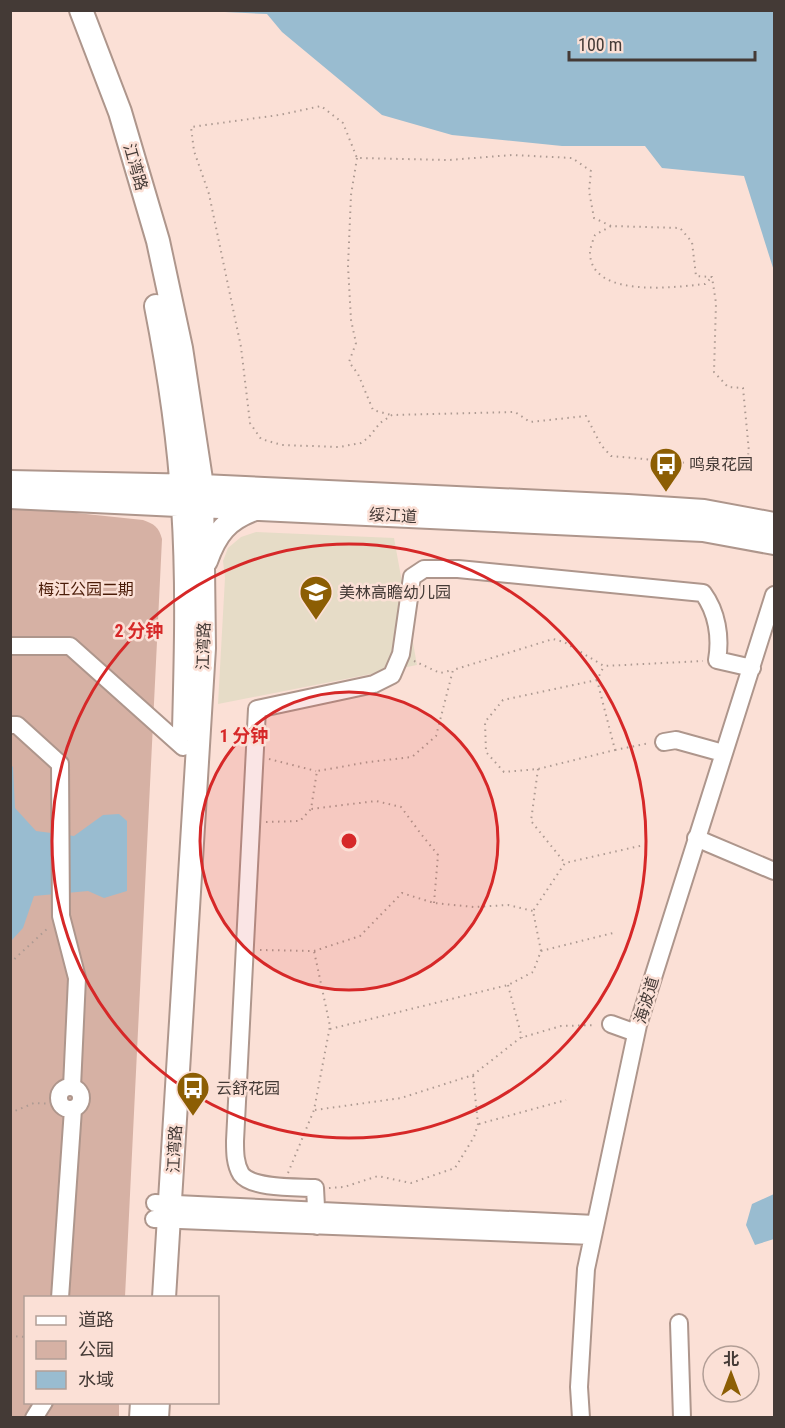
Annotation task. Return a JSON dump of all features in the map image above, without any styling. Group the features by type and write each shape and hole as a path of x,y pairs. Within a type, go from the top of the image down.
{"main road":[{"name":"江湾路","path":"65,10 104,111 146,256 193,506"},
{"name":"江湾路","path":"81,10 120,112 158,241 181,348 193,506 194,565 204,648 162,1212 149,1296"},
{"path":"10,482 131,495 193,506 238,493 256,499 242,514 225,526 213,544 194,565 181,546 171,524 162,515 131,495 10,497"},
{"name":"绥江道","path":"256,499 670,508 704,511 774,524"},
{"name":"绥江道","path":"256,499 703,530 774,543"},
{"name":"江湾路","path":"164,1296 162,1212 186,648 194,565"}],"street":[{"path":"316,1218 315,1188 257,1184 242,1175 236,1160 235,1141 257,709 374,684 392,675 401,654 412,577 424,569 458,569 703,593 712,605 720,644 717,660 752,668"},
{"name":"海波道","path":"581,1418 579,1387 586,1269 636,1032 774,595"},
{"path":"10,646 70,646 183,747"},
{"path":"10,725 17,725 60,764 61,916 77,978 72,1087 78,1091 81,1098 79,1105 66,1107 60,1296"},
{"path":"658,742 676,740 723,753"},
{"path":"696,838 774,871"},
{"path":"611,1024 636,1032"},
{"path":"162,1212 594,1230"},
{"path":"679,1323 682,1418"},
{"path":"34,1418 43,1404"}],"path":[{"path":"392,415 380,423 361,443 339,447 282,445 261,439 250,423 241,347 209,194 194,152 191,127 279,115 321,106 343,123 357,159 351,195 348,266 351,320 356,343 349,362 358,374 373,410 392,415 515,412 530,422 586,416 601,445 611,456 739,466 746,461 749,452 743,388 728,387 714,372 716,303 712,277"},
{"path":"357,159 449,159 512,155 572,158 591,171 589,191 594,218 611,226 680,228 692,242 696,276 712,277"},
{"path":"611,226 595,235 590,253 595,270 601,277 614,284 666,288 705,284 712,277"},
{"path":"401,654 440,673 553,639 564,642 604,666 717,660"},
{"path":"604,666 597,680 615,750"},
{"path":"255,756 316,771 369,762 412,758 436,736 453,670"},
{"path":"597,680 503,700 485,722 486,752 504,772 538,769 658,742"},
{"path":"538,769 531,821 565,863"},
{"path":"251,822 300,821 311,809 316,771"},
{"path":"311,809 376,801 401,807 438,855 434,903"},
{"path":"330,1029 508,986 533,972 541,951 533,911 565,863 644,845"},
{"path":"259,950 314,951 360,936 402,893 434,903 474,907 508,905 533,911"},
{"path":"10,963 61,916"},
{"path":"541,951 613,933"},
{"path":"286,1178 314,1110 330,1029 314,951"},
{"path":"508,986 522,1038"},
{"path":"314,1110 401,1098 473,1075 522,1038 561,1026 611,1024"},
{"path":"315,1188 345,1188 378,1176 411,1183 455,1168 474,1137 478,1124 473,1075"},
{"path":"478,1124 566,1100"},
{"path":"10,1113 34,1103 66,1107"}],"shaded area":[{"name":"美林高瞻幼儿园","path":"256,532 394,538 417,665 218,704 225,578 223,561 228,548 241,537"}],"green space":[{"name":"梅江公园二期","path":"10,506 143,520 156,527 162,539 125,1296 24,1296 24,1404 119,1404 119,1417 11,1417"}],"water":[{"path":"204,11 774,11 774,271 744,176 662,168 645,146 562,146 452,135 382,115 282,32 267,14"},
{"path":"10,764 13,767 15,808 36,831 74,836 103,815 119,814 127,821 127,891 104,898 88,891 34,896 23,928 11,941"},
{"path":"774,1194 774,1239 755,1245 746,1225 752,1204"}],"place":[{"name":"鸣泉花园","path":"666,493"},
{"name":"美林高瞻幼儿园","path":"316,621"},
{"name":"云舒花园","path":"193,1117"}]}
